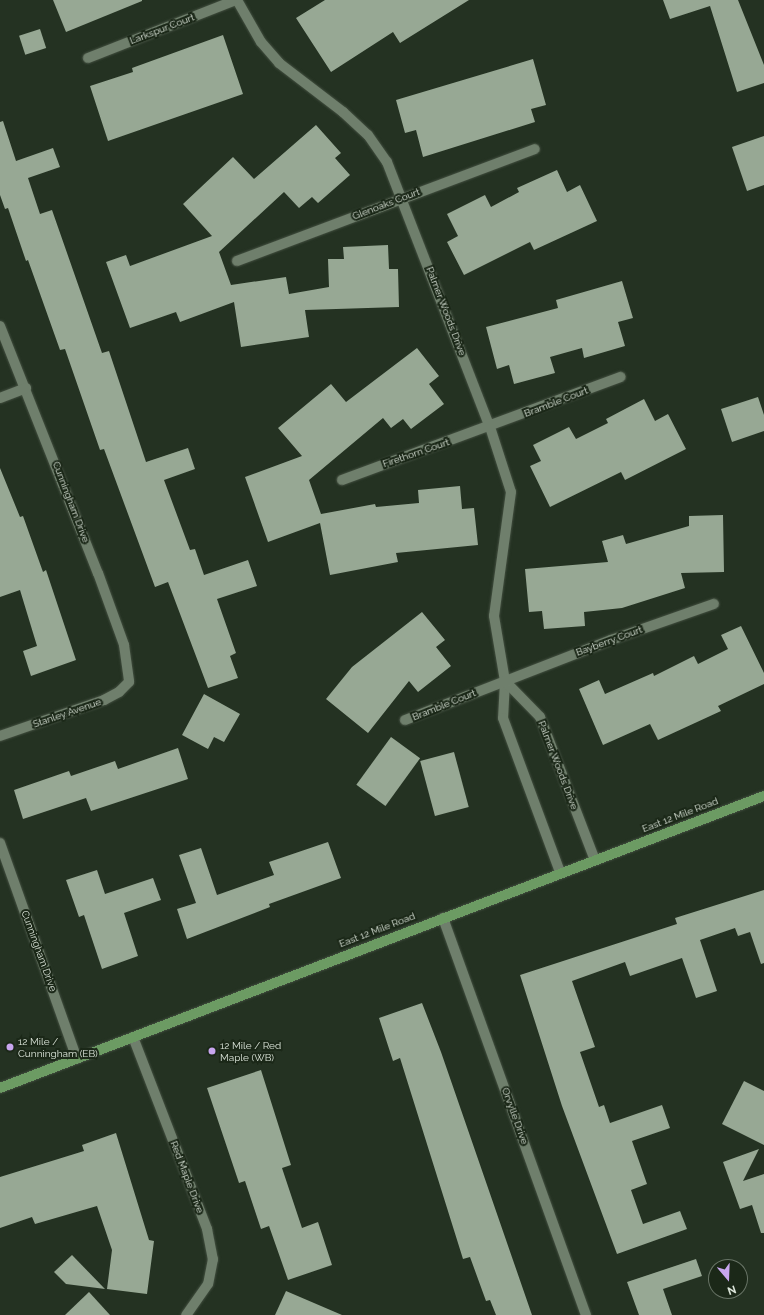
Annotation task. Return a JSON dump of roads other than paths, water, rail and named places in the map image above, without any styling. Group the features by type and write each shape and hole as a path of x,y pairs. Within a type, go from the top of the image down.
{"main road":[{"name":"East 12 Mile Road","path":"0,1088 560,872 764,796"}],"street":[{"name":"Larkspur Court","path":"88,58 237,0"},
{"name":"Palmer Woods Drive","path":"237,0 262,42 279,63 368,135 387,162 403,197 490,427 511,492 494,616 505,681 503,718 507,735 560,872"},
{"name":"Glenoaks Court","path":"237,262 403,197 535,149"},
{"name":"Cunningham Drive","path":"0,326 26,388 121,638 129,664 129,682"},
{"name":"Bramble Court","path":"490,427 621,377"},
{"path":"0,398 26,388"},
{"name":"Firethorn Court","path":"342,480 490,427"},
{"name":"Bayberry Court","path":"505,681 714,604"},
{"name":"Palmer Woods Drive","path":"505,681 540,717 595,860"},
{"name":"Bramble Court","path":"405,720 505,681"},
{"name":"Stanley Avenue","path":"0,736 104,700 120,692 129,682"},
{"name":"Cunningham Drive","path":"0,843 77,1059"},
{"name":"Orvylle Drive","path":"443,918 586,1315"},
{"name":"Red Maple Drive","path":"133,1037 208,1229 212,1259 208,1284 186,1315"}],"place":[{"name":"12 Mile / Cunningham (EB)","path":"10,1047"},
{"name":"12 Mile / Red Maple (WB)","path":"212,1051"}]}
